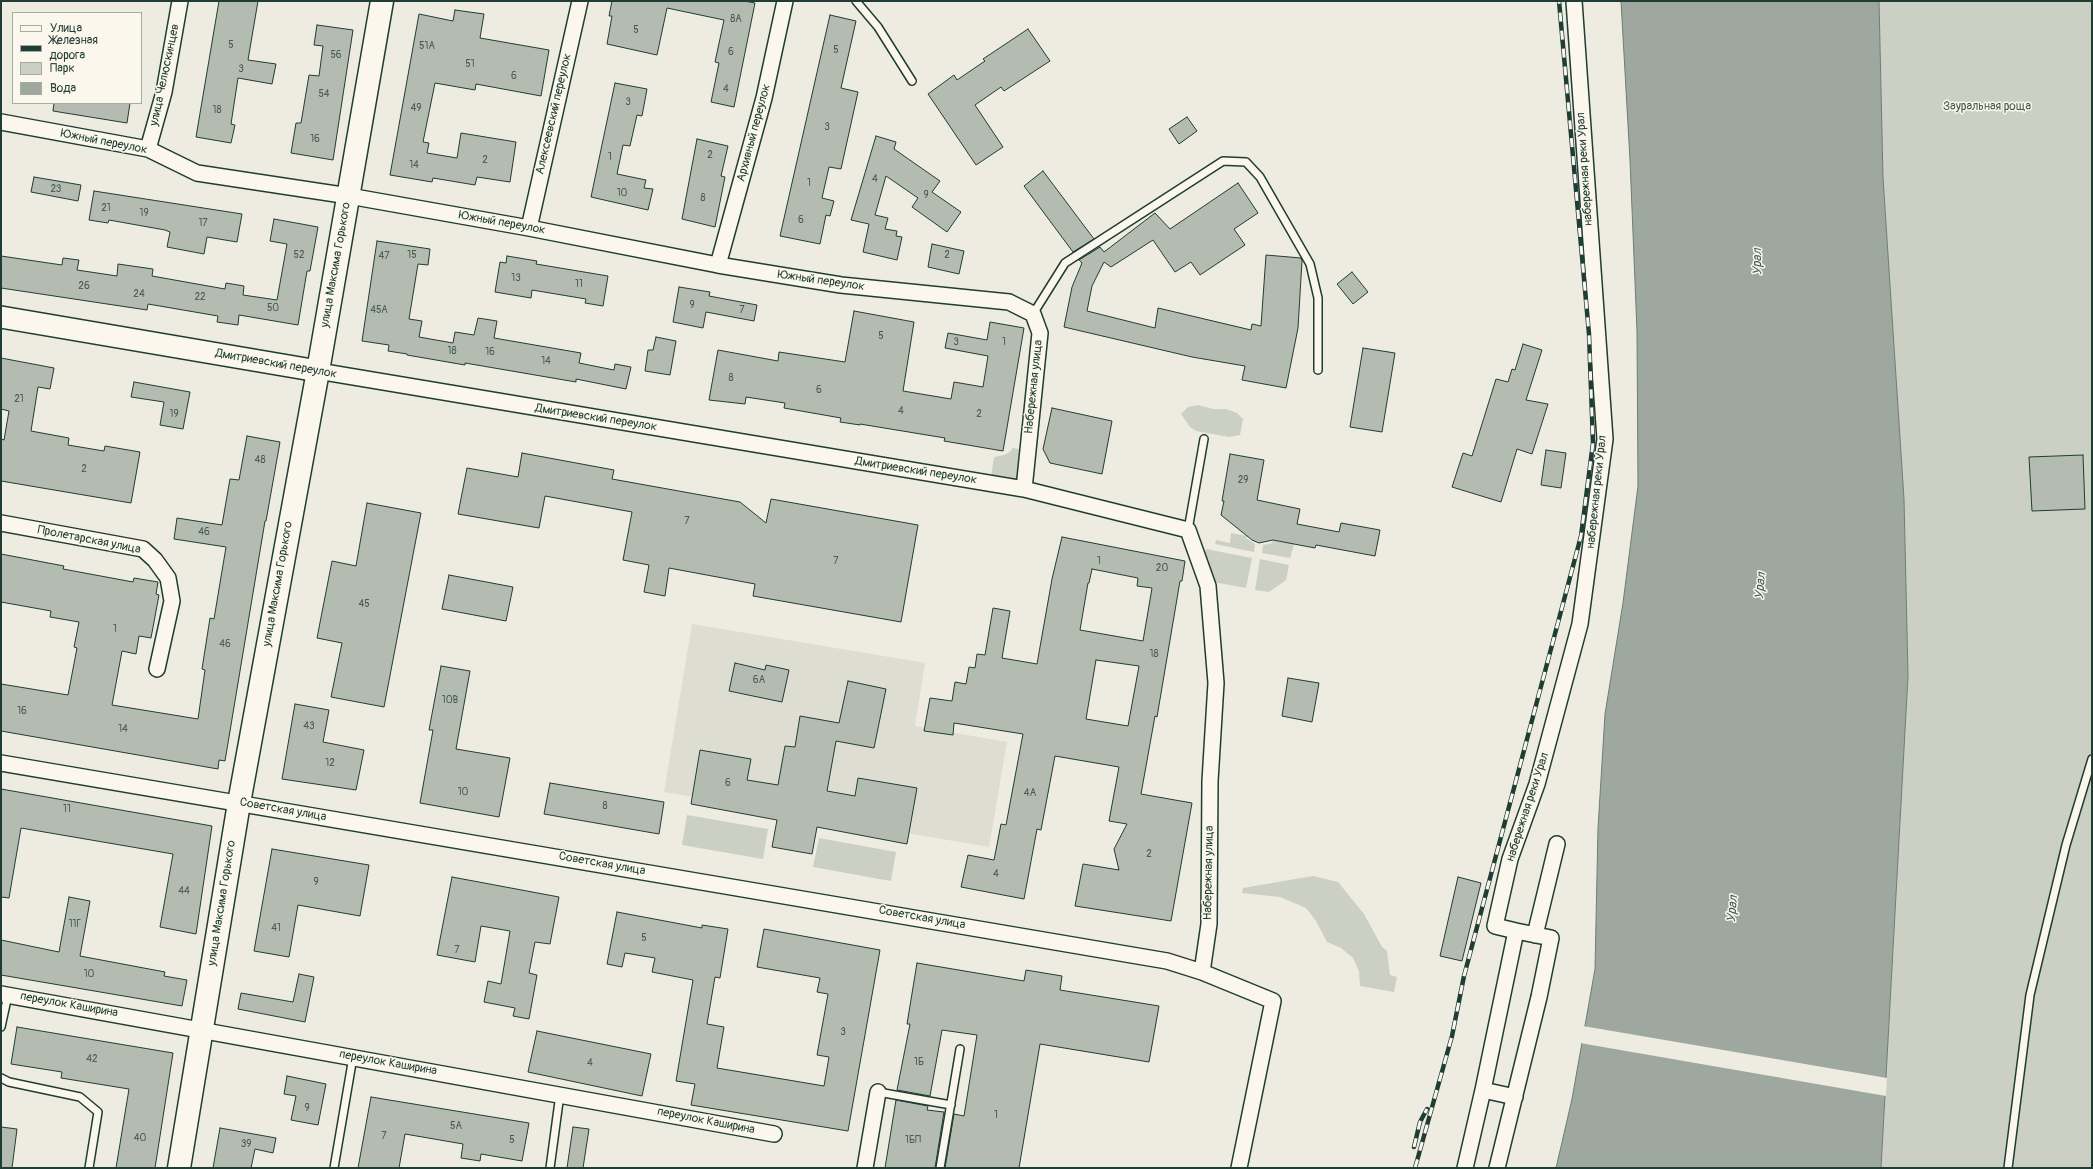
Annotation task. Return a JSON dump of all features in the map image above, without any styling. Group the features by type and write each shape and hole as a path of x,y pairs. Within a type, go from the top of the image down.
{"main road":[{"name":"улица Максима Горького","path":"179,1168 239,803 318,371 382,1"}],"street":[{"name":"улица Челюскинцев","path":"148,149 164,92 180,1"},
{"name":"Алексеевский переулок","path":"529,228 580,1"},
{"name":"Архивный переулок","path":"718,265 764,98 785,1"},
{"name":"набережная реки Урал","path":"1497,1168 1515,1097 1551,938 1496,926 1510,859 1537,784 1580,624 1605,439 1574,1"},
{"name":"Южный переулок","path":"1,122 148,149 197,173 349,196 529,228 718,265 841,285 1010,302 1033,314"},
{"name":"Набережная улица","path":"1024,489 1040,333 1033,314"},
{"name":"Дмитриевский переулок","path":"1,317 1024,489 1188,530"},
{"name":"Пролетарская улица","path":"1,523 144,548 168,578 172,601 157,669"},
{"name":"Набережная улица","path":"1188,530 1208,586 1216,683 1210,781 1209,924 1202,972"},
{"name":"Советская улица","path":"1,762 1159,960 1202,972"},
{"path":"1535,935 1557,844"},
{"path":"1465,1168 1516,931"},
{"path":"1202,972 1273,1001 1239,1168"},
{"name":"переулок Каширина","path":"4,994 353,1056 774,1134"},
{"path":"1483,1090 1515,1097"},
{"path":"865,1168 878,1092"}],"lane":[{"path":"856,1 878,27 912,81"},
{"path":"1033,314 1065,263 1223,161 1246,162 1260,177 1310,264 1318,298 1318,370"},
{"path":"1188,530 1204,439"},
{"path":"2008,1168 2030,995 2066,845 2092,759"},
{"path":"1,1027 4,994"},
{"path":"940,1168 960,1049"},
{"path":"334,1168 353,1056"},
{"path":"1,1078 9,1082 80,1097 98,1112 89,1168"},
{"path":"878,1092 951,1104"},
{"path":"550,1168 560,1094"}],"shaded area":[{"path":"692,624 925,663 915,726 1007,742 989,847 664,792"}],"green space":[{"name":"Зауральная роща","path":"1879,1 2092,1 2092,1168 1881,1168 1908,676 1904,499 1883,178"},
{"path":"1198,405 1213,409 1226,409 1237,413 1243,419 1240,435 1229,437 1196,431 1190,427 1181,414 1188,407"},
{"path":"1012,448 1026,450 1021,481 990,483 994,457 1004,455 1011,451"},
{"path":"1231,533 1247,536 1246,538 1255,544 1254,552 1215,544 1216,540 1230,543"},
{"path":"1273,540 1294,544 1290,558 1262,553 1263,545 1272,543"},
{"path":"1206,549 1252,558 1246,588 1213,582 1203,567"},
{"path":"1260,559 1289,565 1286,580 1269,592 1255,590"},
{"path":"687,815 768,829 763,859 682,845"},
{"path":"819,838 896,852 891,881 813,867"},
{"path":"1313,876 1338,882 1364,914 1382,947 1387,951 1390,975 1397,977 1394,992 1360,986 1359,971 1353,958 1341,948 1327,942 1316,921 1306,908 1280,897 1242,893 1243,888"}],"water":[{"name":"Урал","path":"1621,1 1879,1 1883,178 1904,499 1908,676 1881,1168 1556,1168 1572,1099 1595,969 1598,828 1605,714 1623,603 1638,486 1637,331 1630,160"}],"pier":[{"path":"1583,1026 1887,1078 1886,1096 1580,1043"}],"building":[{"path":"219,1 258,1 248,60 276,64 272,84 238,78 231,124 235,125 231,143 196,137"},
{"path":"612,1 744,1 755,3 734,107 711,102 719,63 715,62 724,20 667,8 657,55 607,44 612,16 609,16"},
{"path":"455,10 484,14 480,38 549,50 541,96 476,84 475,90 435,83 423,142 429,143 427,153 457,158 461,133 516,142 510,182 477,177 475,185 433,178 432,182 390,175 419,14 453,21"},
{"path":"830,15 856,21 841,88 858,92 841,169 829,167 822,198 834,201 830,216 826,215 820,244 780,236"},
{"path":"317,25 353,30 333,160 291,153 296,123 301,123 309,75 319,76 323,46 314,45"},
{"path":"1028,29 1050,61 1004,91 1001,87 975,105 1003,147 976,165 928,94 954,75 957,80 985,61 983,59"},
{"path":"615,83 647,89 642,116 637,115 630,146 623,145 617,174 646,180 644,188 653,189 648,210 591,197"},
{"path":"54,104 130,104 127,123 53,111"},
{"path":"1187,117 1197,131 1179,144 1169,129"},
{"path":"876,136 896,142 894,149 940,181 932,192 961,212 947,232 912,207 918,198 886,176 875,215 888,218 885,229 897,231 896,236 902,237 897,260 863,252 869,224 851,220"},
{"path":"697,139 728,146 721,176 725,177 715,227 682,219"},
{"path":"1043,171 1094,239 1073,252 1024,186"},
{"path":"34,177 81,185 78,201 31,192"},
{"path":"1238,183 1258,213 1234,229 1245,245 1200,275 1191,262 1175,272 1153,240 1111,267 1104,262 1092,286 1087,311 1155,328 1158,308 1251,330 1252,324 1261,326 1266,255 1301,258 1298,328 1286,388 1242,380 1245,366 1192,357 1064,327 1072,287 1082,263 1079,260 1100,247 1104,252 1155,213 1170,229"},
{"path":"94,191 242,214 237,242 207,237 204,254 167,247 170,232 165,230 109,220 108,223 89,220"},
{"path":"274,219 318,227 310,271 307,271 298,325 239,315 238,325 217,322 218,316 148,304 147,310 1,288 1,256 62,265 63,258 79,260 77,270 117,276 118,264 153,269 152,276 225,289 226,283 244,286 243,295 277,300 287,244 270,241"},
{"path":"377,241 430,249 428,265 418,264 409,319 422,321 419,337 453,343 455,332 474,335 478,318 497,321 494,338 581,353 579,363 614,370 615,364 631,367 626,389 576,379 576,382 465,363 465,365 407,355 388,351 389,345 362,341"},
{"path":"932,244 964,251 959,274 928,267"},
{"path":"507,256 537,261 536,264 608,276 603,306 585,303 586,299 532,290 531,298 495,292 500,262 506,263"},
{"path":"1352,272 1368,292 1353,304 1337,284"},
{"path":"679,287 710,292 709,296 757,305 754,321 706,312 703,328 673,322"},
{"path":"854,311 914,322 903,391 951,399 954,382 983,387 988,356 945,348 948,333 987,340 990,322 1024,328 1003,451 944,441 945,438 840,422 841,418 784,408 785,403 746,397 745,404 709,400 718,350 778,361 779,352 845,362"},
{"path":"656,337 676,341 670,375 645,371 648,350 653,350"},
{"path":"1523,344 1542,350 1526,400 1548,404 1532,454 1517,449 1501,502 1452,487 1463,453 1472,456 1496,379 1508,382 1512,369 1515,370"},
{"path":"1363,348 1395,353 1382,432 1350,427"},
{"path":"1,358 54,368 50,389 38,387 31,431 69,438 68,445 104,451 105,446 140,452 131,503 1,481 1,439 4,440 9,411 1,409"},
{"path":"134,382 190,392 183,429 160,425 164,402 131,397"},
{"path":"1052,408 1112,421 1102,474 1050,463 1043,449"},
{"path":"247,436 280,442 265,521 225,761 219,760 218,769 1,731 1,684 68,695 77,648 74,647 79,622 50,617 51,611 1,602 1,554 64,566 63,569 133,582 134,578 158,582 156,594 159,595 151,638 139,636 136,654 122,651 112,705 198,719 205,670 202,669 210,618 214,619 226,547 174,539 177,518 222,525 230,479 239,480"},
{"path":"1546,450 1566,453 1561,488 1541,485"},
{"path":"522,453 614,470 612,479 740,502 766,523 771,499 918,525 901,622 753,596 755,584 669,568 665,596 644,592 649,565 623,560 632,512 545,496 539,528 458,514 467,468 518,477"},
{"path":"1230,454 1264,460 1257,500 1300,509 1297,524 1339,532 1341,523 1380,530 1375,556 1316,545 1315,548 1273,540 1259,543 1252,540 1221,515"},
{"path":"2083,455 2085,509 2032,511 2029,457"},
{"path":"367,503 421,513 384,707 331,697 342,643 317,638 332,561 356,566"},
{"path":"1062,537 1185,561 1182,581 1180,581 1157,717 1155,716 1141,794 1192,803 1171,921 1075,906 1083,864 1119,870 1114,849 1127,824 1109,821 1119,767 1055,756 1041,830 1037,829 1024,899 961,887 968,855 994,860 1001,824 1006,825 1023,734 954,723 953,735 924,731 930,698 952,701 955,682 966,684 969,667 975,668 977,654 985,655 993,608 1010,611 1002,658 1037,664 1052,579","holes":["1092,569 1138,578 1137,586 1152,588 1143,641 1080,630 1088,583","1096,660 1139,666 1128,726 1086,719"]},
{"path":"449,575 513,587 506,621 442,609"},
{"path":"735,663 765,670 766,665 789,670 782,702 729,691"},
{"path":"441,666 470,671 456,749 510,758 499,817 420,803 433,730 429,730"},
{"path":"1288,678 1319,683 1312,722 1282,716"},
{"path":"848,681 886,689 874,748 836,741 827,791 855,796 858,778 917,788 907,844 817,827 812,854 772,847 777,820 691,804 700,750 751,759 747,780 778,785 785,746 795,747 800,716 839,723"},
{"path":"295,704 329,710 323,742 364,750 356,790 282,779"},
{"path":"550,783 664,802 659,834 544,814"},
{"path":"1,789 212,826 196,934 160,927 173,854 21,828 9,898 1,897"},
{"path":"272,849 369,865 360,916 298,905 289,957 254,951"},
{"path":"452,877 559,897 550,944 535,942 529,973 537,975 529,1019 513,1016 515,1008 484,1002 488,981 501,984 510,931 481,926 475,962 437,955"},
{"path":"1458,877 1481,883 1462,961 1440,956"},
{"path":"69,897 90,901 80,956 165,972 164,976 187,980 182,1006 1,975 1,940 59,952"},
{"path":"617,912 702,928 702,925 728,929 720,978 715,977 707,1024 724,1027 717,1068 824,1086 829,1057 817,1055 828,994 817,992 820,978 757,967 764,929 880,950 848,1131 691,1105 695,1084 676,1081 693,980 652,972 655,958 625,953 622,967 607,964"},
{"path":"917,963 1024,981 1026,970 1062,976 1060,990 1159,1006 1149,1062 1040,1044 1019,1168 945,1168 954,1114 964,1116 977,1035 942,1030 930,1096 897,1090 910,1024 907,1024"},
{"path":"299,974 314,977 305,1022 238,1009 241,993 293,1002"},
{"path":"17,1027 173,1053 155,1168 116,1168 129,1089 61,1078 62,1072 11,1064"},
{"path":"537,1031 651,1054 642,1096 528,1072"},
{"path":"287,1076 326,1084 318,1125 291,1120 296,1096 284,1094"},
{"path":"371,1097 529,1123 522,1161 481,1154 480,1161 461,1158 463,1144 405,1134 399,1168 358,1168"},
{"path":"896,1100 928,1106 927,1110 944,1112 935,1168 885,1168"},
{"path":"1,1127 17,1129 12,1168 1,1168"},
{"path":"573,1127 589,1129 583,1168 567,1168"},
{"path":"220,1128 276,1138 273,1153 255,1149 251,1168 213,1168"}],"railway":[{"path":"1415,1168 1452,1036 1464,976 1581,536 1593,443 1589,334 1559,1"},
{"path":"1414,1147 1420,1122 1427,1109"}]}
